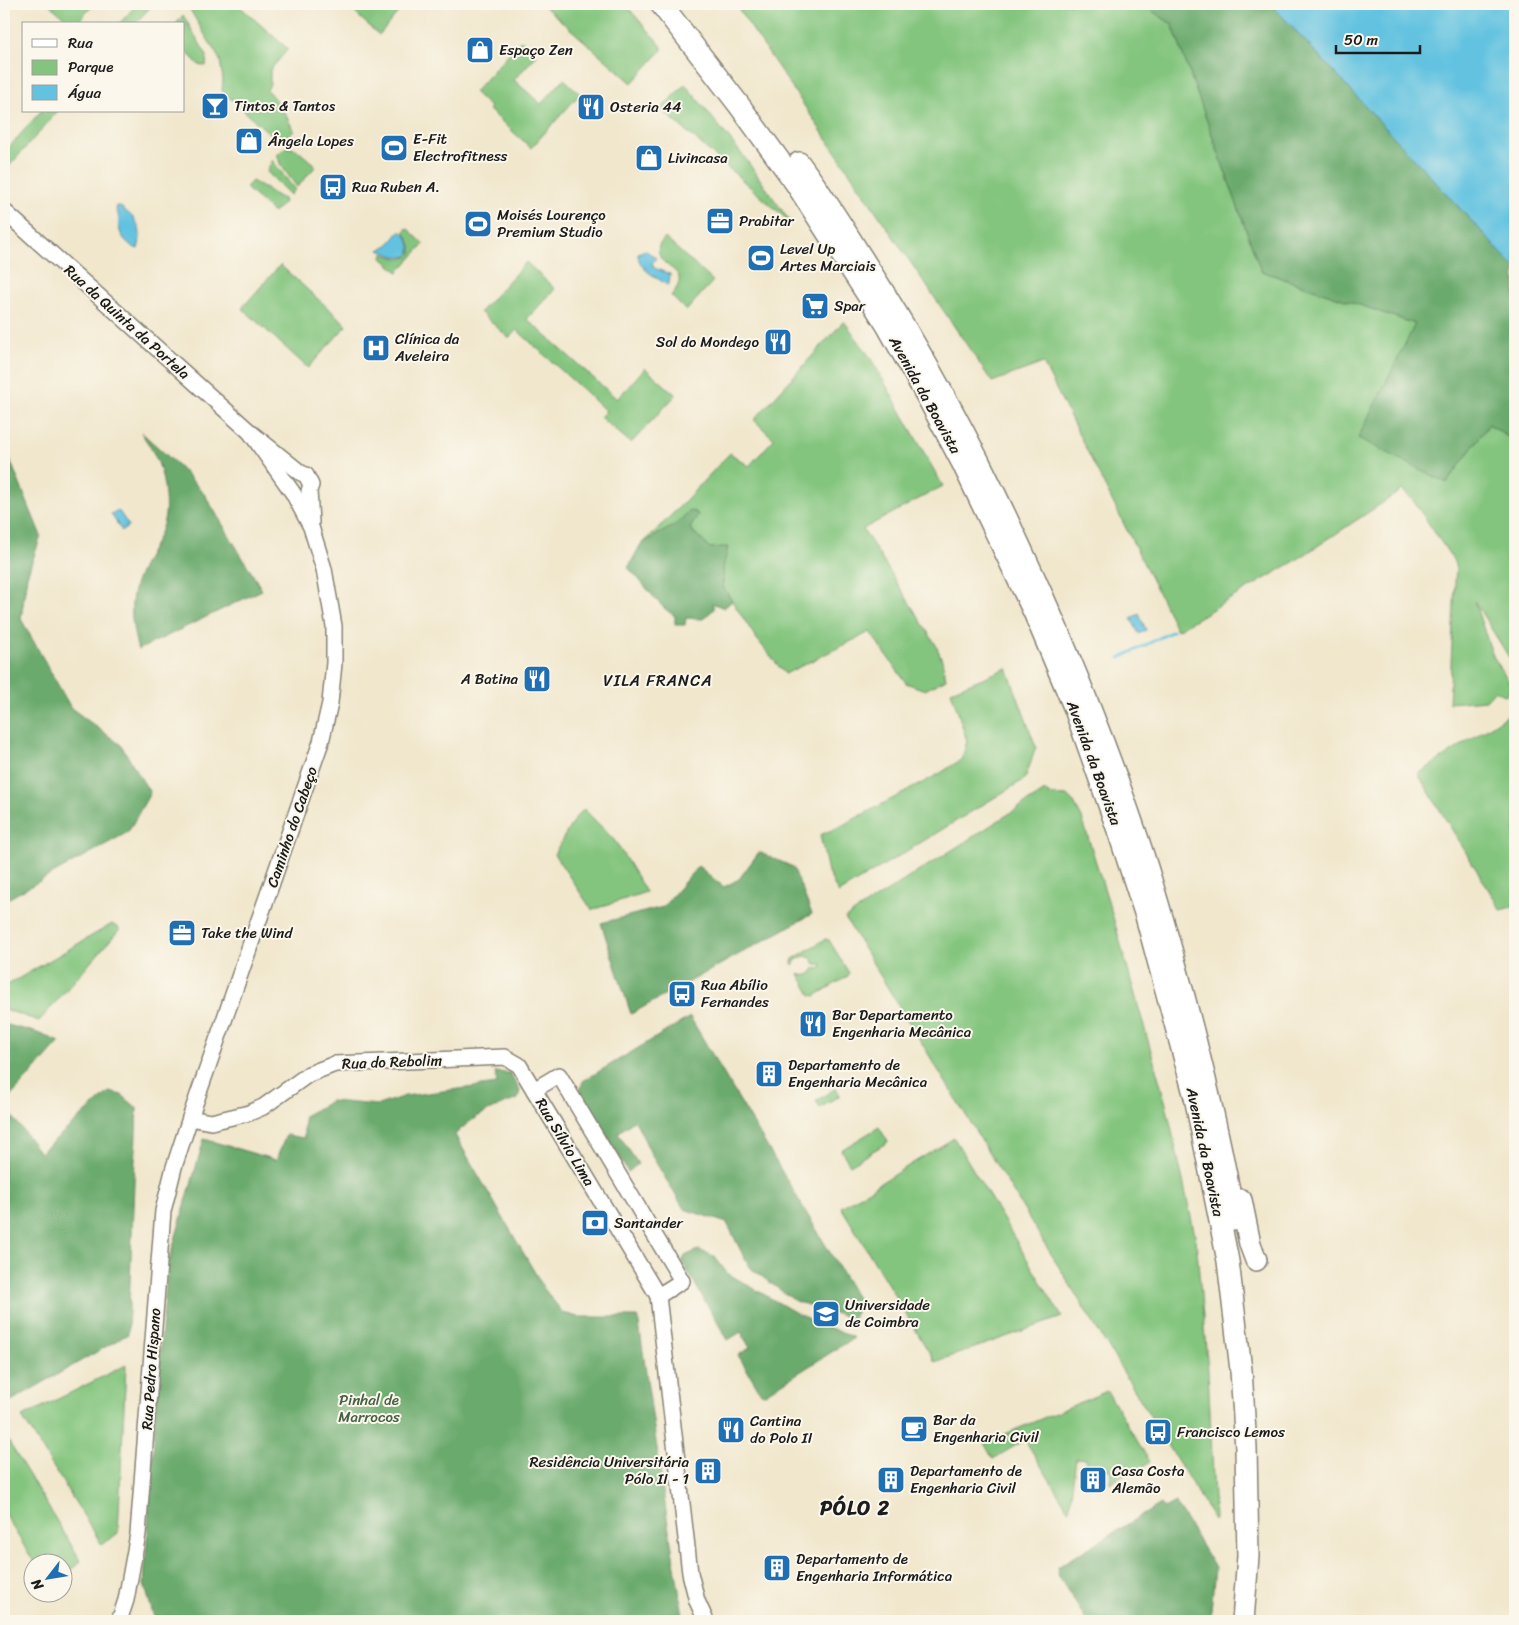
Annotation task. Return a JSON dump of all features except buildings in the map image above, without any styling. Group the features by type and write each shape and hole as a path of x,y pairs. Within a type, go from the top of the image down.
{"highway":[{"name":"Avenida da Boavista","path":"653,4 671,9 795,182 887,325 962,462 1030,604 1075,709 1146,916 1195,1097 1215,1157 1241,1269 1252,1353 1259,1460 1258,1560 1253,1621"},
{"name":"Avenida da Boavista","path":"1215,1157 1241,1370 1246,1448 1248,1556 1243,1621"},
{"path":"1215,1157 1240,1192 1250,1244 1256,1260"},
{"path":"1214,1266 1206,1183 1215,1157"}],"street":[{"name":"Rua da Quinta da Portela","path":"4,211 250,432 301,473"},
{"name":"Rua da Quinta da Portela","path":"250,432 291,490"},
{"path":"301,473 310,481 309,491 300,496 291,490 292,476 301,473"},
{"name":"Caminho do Cabeço","path":"190,1118 321,742 330,703 334,664 334,626 324,569 311,527 291,490"},
{"name":"Caminho do Cabeço","path":"309,491 311,527"},
{"name":"Rua do Rebolim","path":"190,1118 211,1122 222,1121 249,1113 263,1107 309,1074 335,1064 505,1057 519,1066 534,1090"},
{"name":"Rua Sílvio Lima","path":"558,1075 682,1281 658,1296 534,1090 558,1075"},
{"name":"Rua Pedro Hispano","path":"119,1621 126,1600 138,1534 163,1211 174,1166 190,1118"},
{"path":"658,1296 690,1573 697,1601 706,1621"}],"green space":[{"path":"49,4 94,4 78,22 69,22"},
{"path":"137,4 153,4 137,22 121,22"},
{"path":"193,4 237,4 288,49 270,70 270,84 267,90 282,108 294,131 279,142 222,91 223,80 220,60 189,8"},
{"path":"358,4 405,4 379,35 353,11"},
{"path":"542,4 625,4 659,43 662,50 632,83"},
{"path":"735,4 1141,4 1172,24 1261,271 1415,324 1489,424 1515,442 1515,667 1474,601 1493,656 1512,686 1506,696 1495,690 1486,700 1449,703 1456,564 1412,499 1402,490 1295,561 1177,630 1043,363 992,382"},
{"path":"1141,4 1271,4 1515,268 1515,442 1489,424 1447,483 1358,438 1415,324 1261,271 1172,24"},
{"path":"183,15 207,56 206,66 199,65 185,50 185,22 178,22"},
{"path":"521,40 537,55 514,80 541,104 564,79 580,94 531,148 488,109 490,107 474,92"},
{"path":"685,84 745,158 791,223 661,109"},
{"path":"40,112 57,112 4,172 4,153"},
{"path":"286,147 296,149 316,166 297,187 280,164 278,156 276,156"},
{"path":"272,160 295,190 290,195 267,172"},
{"path":"252,181 283,199 284,202 274,213 247,189 247,186"},
{"path":"407,228 424,244 398,272 381,257 384,254 405,258 411,254 411,245 404,231"},
{"path":"665,238 713,281 686,311 671,296 678,286 679,279 677,273 662,260 659,254 659,245"},
{"name":"Level Up Artes Marciais","path":"761,254 770,262 763,271 753,262"},
{"path":"526,262 555,289 527,319 617,399 645,368 676,395 631,443 600,417 606,411 517,330 509,338 480,312"},
{"path":"280,265 347,325 308,368 242,308"},
{"path":"844,321 870,357 943,486 863,529 936,645 942,660 946,679 925,690 906,683 870,632 785,674 756,638 723,587 723,568 727,547 710,548 690,528 698,514 690,510 677,524 641,544 730,453 749,466 774,439 754,420"},
{"path":"141,432 182,469 205,495 262,590 138,650 132,621 133,594 142,568 161,531 165,515 164,486 161,471 153,451"},
{"path":"4,445 41,536 27,576 21,619 71,708 121,745 150,793 128,832 4,901"},
{"path":"690,510 698,514 690,529 710,548 728,547 723,568 723,587 732,601 724,608 712,603 714,609 703,619 686,618 685,625 675,625 675,616 656,600 628,568 641,544 677,524"},
{"path":"1007,668 1036,747 1025,779 838,893 828,872 820,835 841,826 939,774 962,759 967,741 951,691"},
{"path":"1515,710 1515,906 1501,910 1418,774"},
{"path":"1045,791 1050,795 1067,796 1074,803 1082,818 1111,910 1166,1104 1196,1240 1208,1370 1214,1520 845,918"},
{"path":"584,809 615,841 646,892 592,910 554,854 575,818"},
{"path":"759,852 793,867 812,914 631,1014 601,923 663,907 698,866 724,887 739,879"},
{"path":"112,924 120,929 39,1021 4,1009 4,987"},
{"path":"825,939 829,940 849,973 848,976 815,996 811,995 799,974 808,975 814,969 821,968 822,964 815,964 811,958 805,956 796,960 793,965 792,962 793,959"},
{"path":"690,1017 860,1303 853,1319 795,1301 749,1267 727,1223 684,1209 652,1156 635,1120 618,1133 638,1164 628,1172 580,1090 583,1081"},
{"path":"4,1024 35,1032 60,1042 4,1104"},
{"name":"Pinhal de Marrocos","path":"495,1072 510,1073 520,1090 518,1099 476,1117 455,1135 545,1290 563,1313 578,1317 638,1317 684,1621 155,1621 144,1583 168,1264 204,1139 276,1160 286,1135 304,1138 304,1116 331,1101 378,1105 405,1096 497,1084"},
{"path":"836,1088 840,1095 820,1108 816,1101"},
{"path":"109,1092 122,1095 137,1108 128,1334 4,1405 4,1105 40,1153"},
{"path":"879,1127 888,1142 850,1165 841,1150"},
{"path":"954,1138 1062,1317 935,1362 841,1207"},
{"path":"698,1250 714,1256 727,1273 798,1314 854,1338 765,1394 761,1393 738,1355 750,1348 741,1332 728,1340 682,1262 685,1256"},
{"path":"126,1365 118,1533 102,1545 22,1417"},
{"path":"1107,1391 1150,1462 1110,1483 1111,1470 1085,1468 1086,1459 1076,1458 1069,1511 1025,1440 993,1459 984,1443"},
{"path":"4,1434 81,1561 72,1569 72,1552 28,1552 4,1513"},
{"path":"1175,1502 1215,1568 1210,1621 1087,1621 1059,1577 1057,1567 1161,1504 1164,1508"}],"water":[{"path":"1271,4 1515,4 1515,268"},
{"path":"117,206 130,215 137,224 140,235 138,249 128,243 121,234 116,210"},
{"path":"400,231 407,238 410,247 410,253 406,257 394,256 379,250 389,244"},
{"path":"645,250 656,258 652,263 654,268 670,274 669,284 667,285 653,276 641,264 638,253"},
{"path":"118,510 129,526 122,531 111,514"},
{"path":"1139,614 1146,630 1139,634 1131,618"}],"waterway":[{"path":"1120,658 1173,631"}],"place":[{"name":"Espaço Zen","path":"480,50"},
{"name":"Tintos & Tantos","path":"215,106"},
{"name":"Osteria 44","path":"591,107"},
{"name":"Ângela Lopes","path":"249,141"},
{"name":"E-Fit Electrofitness","path":"394,148"},
{"name":"Livincasa","path":"649,158"},
{"name":"Rua Ruben A.","path":"333,187"},
{"name":"Prabitar","path":"720,221"},
{"name":"Moisés Lourenço Premium Studio","path":"478,224"},
{"name":"Level Up Artes Marciais","path":"761,258"},
{"name":"Spar","path":"815,306"},
{"name":"Sol do Mondego","path":"778,342"},
{"name":"Clínica da Aveleira","path":"376,348"},
{"name":"A Batina","path":"537,679"},
{"name":"Take the Wind","path":"182,933"},
{"name":"Rua Abílio Fernandes","path":"682,994"},
{"name":"Bar Departamento Engenharia Mecânica","path":"813,1024"},
{"name":"Departamento de Engenharia Mecânica","path":"769,1074"},
{"name":"Santander","path":"595,1223"},
{"name":"Universidade de Coimbra","path":"826,1314"},
{"name":"Bar da Engenharia Civil","path":"914,1429"},
{"name":"Cantina do Polo II","path":"731,1430"},
{"name":"Francisco Lemos","path":"1158,1432"},
{"name":"Residência Universitária Pólo II - 1","path":"708,1471"},
{"name":"Departamento de Engenharia Civil","path":"891,1480"},
{"name":"Casa Costa Alemão","path":"1093,1480"},
{"name":"Departamento de Engenharia Informática","path":"777,1568"}],"district":[{"name":"VILA FRANCA","path":"658,680"},
{"name":"PÓLO 2","path":"855,1508"}]}
